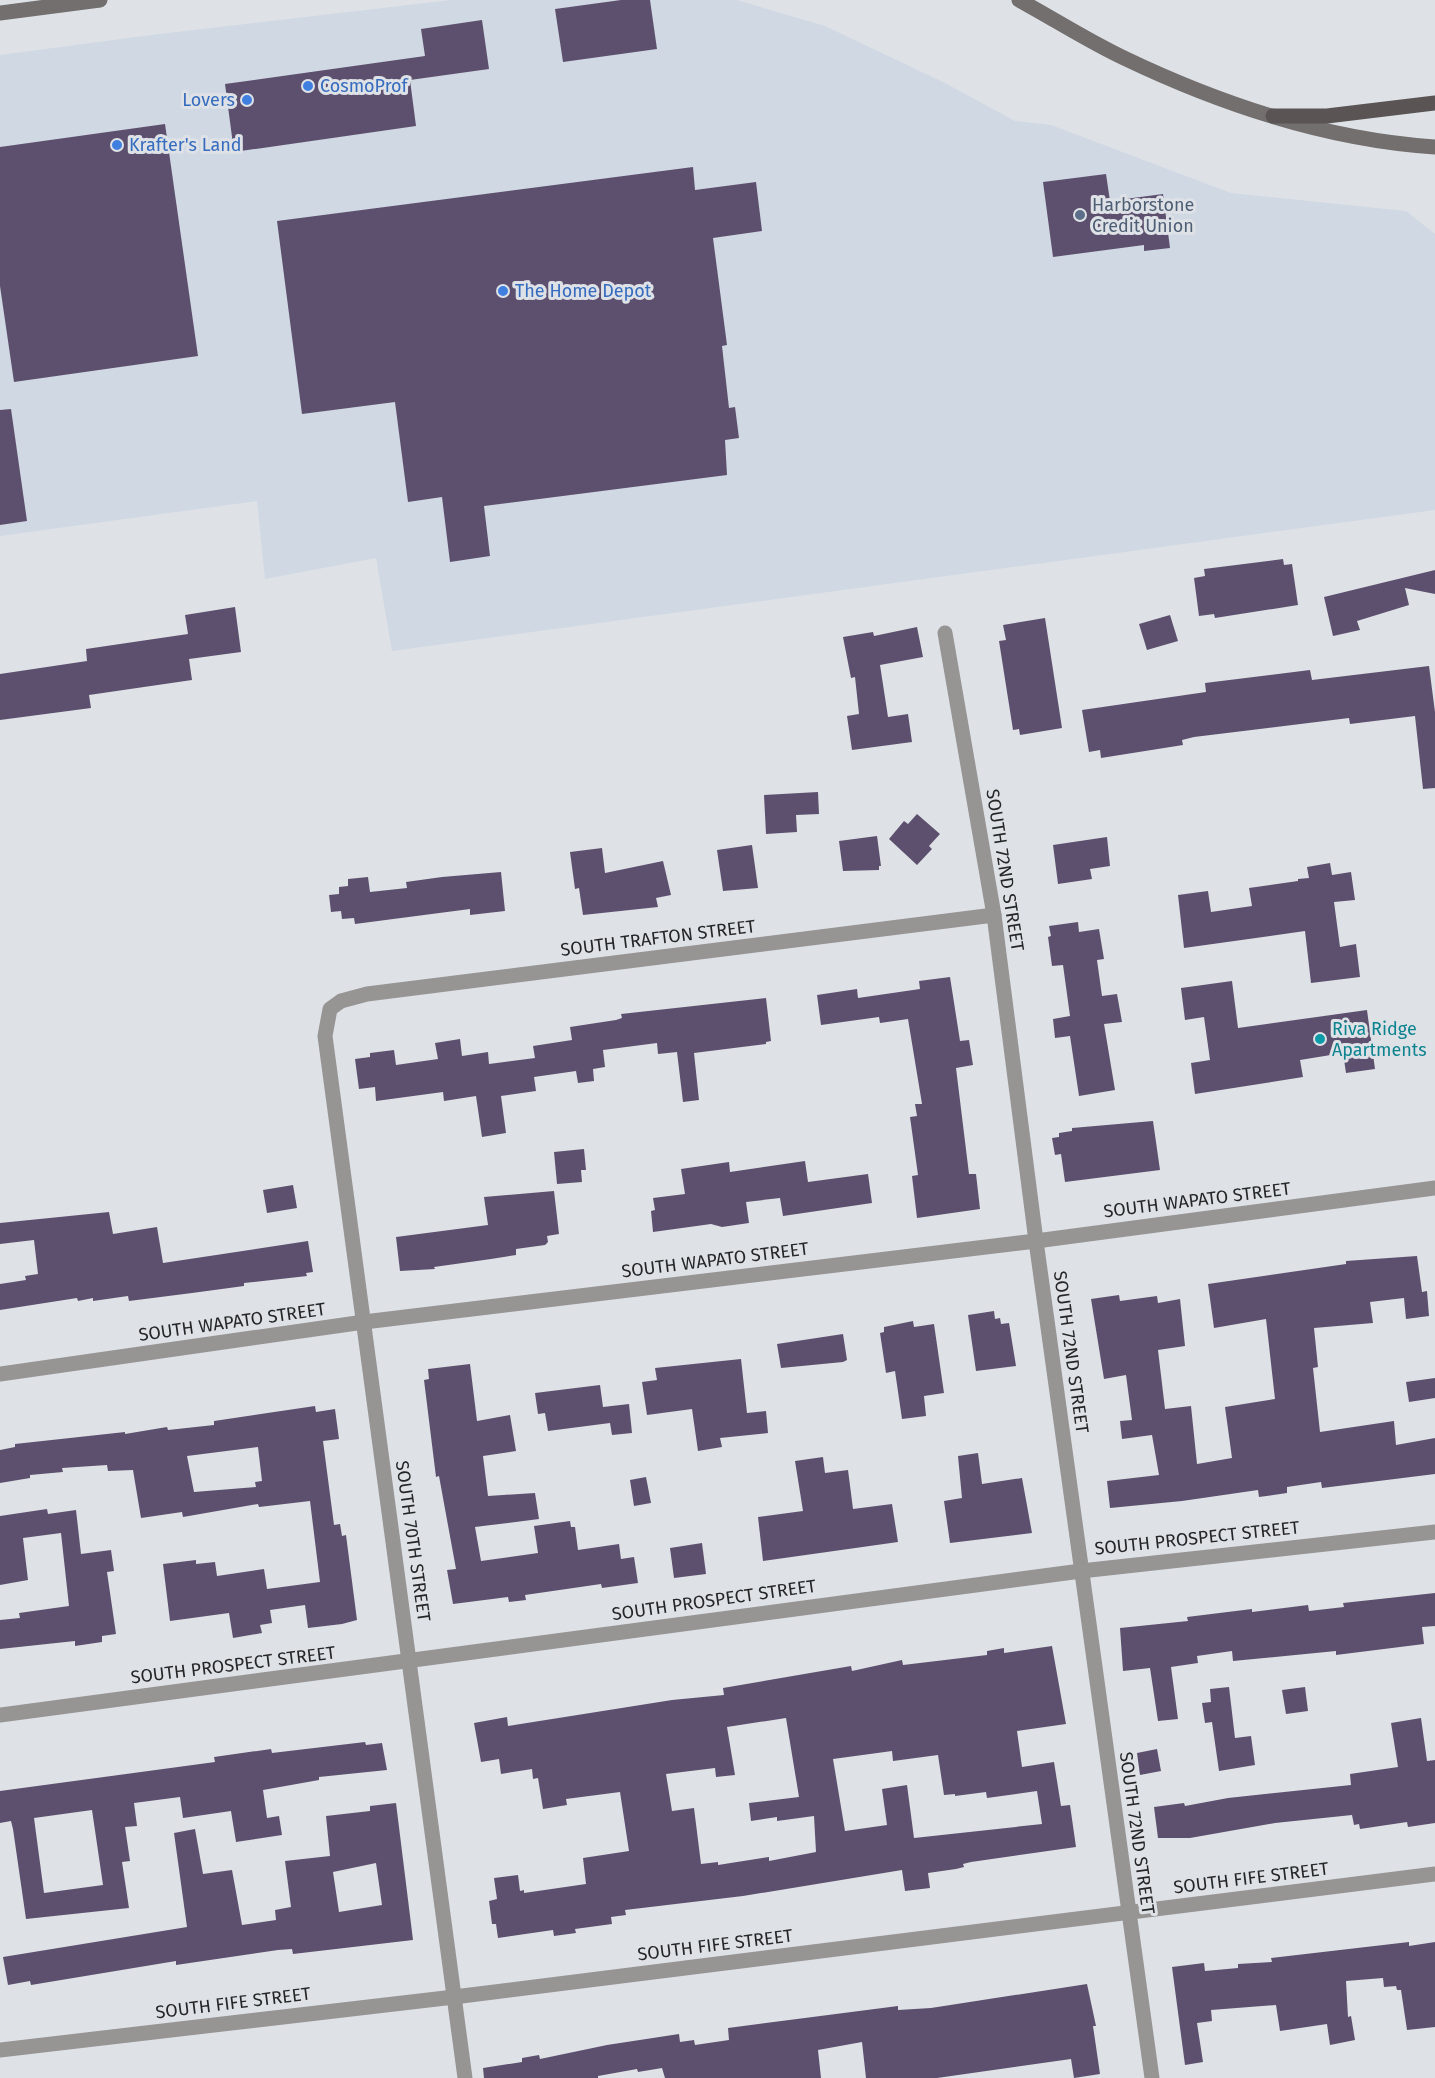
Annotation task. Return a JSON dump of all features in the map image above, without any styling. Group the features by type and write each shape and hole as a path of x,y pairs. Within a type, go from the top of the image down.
{"main road":[{"path":"0,13 100,0"},
{"path":"1019,0 1123,57 1273,116 1365,138 1435,147"},
{"path":"1273,116 1327,116 1435,103"}],"street":[{"name":"SOUTH 72ND STREET","path":"945,633 994,915 1036,1240 1152,2078"},
{"name":"SOUTH TRAFTON STREET","path":"330,1009 341,1001 367,994 994,915"},
{"name":"SOUTH 70TH STREET","path":"330,1009 325,1036 465,2078"},
{"name":"SOUTH WAPATO STREET","path":"0,1374 364,1322 1036,1240 1435,1188"},
{"name":"SOUTH PROSPECT STREET","path":"0,1715 1081,1570 1435,1532"},
{"name":"SOUTH FIFE STREET","path":"0,2050 454,1997 1435,1874"}],"shaded area":[{"path":"451,0 737,0 825,26 945,83 1015,121 1051,125 1231,193 1406,211 1435,234 1435,510 392,651 376,558 265,579 257,501 0,536 0,55"}],"building":[{"path":"621,0 650,0 657,49 563,62 555,9"},
{"path":"482,20 489,69 410,80 416,126 234,152 225,84 425,56 421,29"},
{"path":"165,124 198,356 14,382 0,286 0,147"},
{"name":"The Home Depot","path":"693,167 695,190 756,182 762,231 713,238 727,345 722,346 729,408 735,407 739,438 725,440 727,475 484,506 490,556 450,562 442,497 408,502 395,402 302,414 277,221"},
{"name":"Harborstone Credit Union","path":"1106,174 1110,201 1163,194 1170,248 1144,251 1144,245 1053,257 1043,182"},
{"path":"11,409 27,521 0,525 0,410"},
{"path":"1283,559 1284,565 1292,564 1298,605 1215,618 1214,614 1199,616 1194,578 1205,576 1204,569"},
{"path":"1435,570 1435,594 1405,588 1409,605 1357,621 1360,630 1333,636 1324,597"},
{"path":"235,607 241,652 189,659 192,680 89,695 91,708 0,720 0,674 87,661 86,649 188,634 185,615"},
{"path":"1170,615 1178,641 1147,650 1139,624"},
{"path":"1045,618 1062,728 1020,735 1019,729 1013,730 999,641 1006,640 1003,625"},
{"path":"917,627 923,657 880,665 888,717 908,714 912,742 852,750 847,716 859,714 855,677 851,678 843,637 873,632 874,636"},
{"path":"1429,666 1435,712 1435,788 1423,789 1415,716 1350,724 1349,718 1194,737 1182,740 1183,745 1101,758 1100,750 1089,752 1082,710 1206,692 1205,683 1310,670 1312,680"},
{"path":"818,792 819,814 796,815 797,832 766,834 764,795"},
{"path":"917,814 940,834 929,846 932,849 917,865 889,839 904,821 908,824"},
{"path":"877,836 881,866 879,870 843,871 839,841"},
{"path":"1107,837 1110,866 1090,869 1092,879 1058,884 1053,845"},
{"path":"752,845 758,888 723,891 717,850"},
{"path":"602,848 605,873 663,861 671,895 656,898 658,907 583,915 579,888 575,889 570,852"},
{"path":"1330,863 1332,875 1351,872 1355,900 1334,902 1340,947 1356,944 1360,977 1311,983 1305,931 1184,948 1178,895 1208,891 1211,912 1252,906 1249,888 1309,878 1307,867"},
{"path":"501,872 505,911 470,915 470,909 355,924 354,918 342,919 341,911 331,912 329,895 339,894 339,887 348,886 348,879 368,877 370,892 407,888 406,882"},
{"path":"1078,922 1079,932 1099,929 1104,959 1097,960 1102,996 1117,994 1122,1022 1104,1024 1115,1090 1079,1096 1070,1036 1055,1038 1053,1019 1070,1016 1063,965 1052,966 1048,937 1051,936 1049,926"},
{"path":"950,977 960,1041 969,1040 973,1065 956,1068 969,1174 976,1174 980,1209 917,1218 912,1176 918,1175 910,1117 917,1116 915,1104 922,1104 908,1019 880,1023 879,1017 821,1025 817,995 857,989 858,998 920,989 919,981"},
{"path":"1232,981 1238,1028 1367,1010 1375,1069 1346,1073 1343,1053 1300,1060 1303,1077 1195,1094 1191,1063 1210,1060 1204,1017 1185,1020 1181,988"},
{"path":"766,998 771,1041 766,1044 694,1053 699,1100 683,1102 677,1052 658,1054 657,1043 603,1050 605,1067 593,1069 594,1081 578,1083 576,1071 534,1077 536,1091 501,1096 506,1133 482,1137 476,1096 444,1101 443,1092 376,1101 375,1087 359,1089 355,1059 370,1057 370,1053 394,1050 396,1065 438,1059 435,1043 460,1039 462,1056 488,1052 489,1064 535,1058 533,1046 572,1040 570,1027 616,1020 622,1018 621,1014"},
{"path":"1153,1121 1160,1170 1065,1182 1061,1154 1055,1155 1052,1138 1059,1137 1059,1133 1072,1131 1072,1128"},
{"path":"584,1149 586,1170 581,1170 582,1182 557,1184 554,1152"},
{"path":"805,1161 808,1182 868,1174 872,1203 783,1216 780,1198 746,1202 749,1223 722,1227 711,1224 653,1232 651,1211 655,1210 653,1198 685,1194 681,1169 729,1162 730,1172"},
{"path":"293,1185 297,1208 267,1213 263,1190"},
{"path":"554,1191 559,1234 547,1236 548,1242 545,1245 516,1249 516,1255 434,1267 435,1269 400,1271 396,1237 488,1225 484,1197"},
{"path":"109,1212 113,1234 157,1227 163,1263 308,1241 313,1272 306,1273 307,1276 244,1283 244,1286 129,1301 128,1296 93,1301 93,1298 78,1301 77,1298 0,1310 0,1284 26,1280 25,1276 38,1274 34,1240 0,1244 0,1223"},
{"path":"1417,1256 1422,1292 1427,1291 1429,1316 1406,1319 1404,1298 1370,1302 1373,1323 1314,1328 1318,1367 1313,1368 1320,1432 1394,1421 1396,1445 1435,1438 1435,1474 1322,1488 1321,1482 1287,1487 1287,1493 1259,1497 1258,1490 1110,1508 1107,1481 1159,1475 1152,1435 1122,1439 1120,1421 1132,1420 1126,1375 1104,1379 1091,1299 1119,1295 1120,1301 1157,1296 1158,1303 1180,1299 1185,1346 1158,1350 1165,1409 1191,1406 1197,1464 1232,1458 1225,1407 1275,1399 1266,1319 1214,1328 1208,1284 1346,1264 1346,1261"},
{"path":"994,1311 995,1319 1000,1318 1001,1324 1009,1323 1016,1366 976,1371 968,1315"},
{"path":"913,1321 914,1327 934,1324 944,1393 924,1396 926,1416 902,1419 895,1371 886,1373 880,1333 884,1332 884,1327"},
{"path":"843,1334 847,1360 781,1368 777,1344"},
{"path":"741,1359 747,1413 766,1411 768,1433 720,1438 722,1447 698,1451 692,1409 647,1415 642,1382 657,1380 655,1368"},
{"path":"470,1364 477,1421 510,1415 516,1451 483,1456 488,1496 535,1493 539,1519 475,1527 481,1561 538,1553 534,1526 570,1521 571,1527 575,1527 578,1550 619,1544 621,1559 634,1557 638,1583 602,1588 601,1584 525,1595 526,1600 509,1602 508,1597 453,1604 447,1570 456,1569 439,1476 436,1477 424,1380 429,1379 428,1369"},
{"path":"1435,1378 1435,1398 1409,1402 1406,1382"},
{"path":"600,1385 603,1407 629,1404 632,1433 612,1435 610,1423 548,1431 545,1413 538,1414 535,1393"},
{"path":"315,1406 316,1412 335,1409 339,1439 323,1441 334,1525 340,1524 342,1536 346,1535 357,1620 308,1628 305,1605 270,1610 272,1623 260,1625 262,1633 233,1638 229,1613 170,1621 163,1564 196,1560 196,1564 215,1562 217,1576 264,1569 267,1589 320,1582 310,1501 259,1507 258,1504 183,1517 182,1512 141,1518 133,1470 108,1471 107,1465 62,1468 63,1472 30,1475 30,1478 0,1483 0,1450 15,1447 15,1444 125,1432 125,1434 167,1427 168,1430 214,1425 214,1421","holes":["258,1447 262,1481 255,1482 256,1487 194,1492 187,1456"]},
{"path":"978,1453 982,1484 1022,1478 1032,1533 950,1543 944,1501 962,1498 958,1456"},
{"path":"823,1457 825,1473 848,1470 853,1509 892,1504 898,1542 763,1561 758,1517 803,1511 795,1461"},
{"path":"646,1477 651,1503 634,1506 630,1480"},
{"path":"47,1509 48,1514 76,1510 81,1554 111,1550 114,1571 107,1572 116,1634 102,1636 102,1642 75,1646 75,1641 0,1649 0,1620 20,1618 19,1613 69,1606 61,1533 23,1538 28,1580 0,1585 0,1516"},
{"path":"702,1543 706,1574 674,1578 670,1548"},
{"path":"1435,1593 1435,1626 1422,1627 1424,1644 1336,1655 1336,1651 1233,1661 1232,1651 1197,1656 1198,1663 1171,1667 1178,1719 1158,1721 1150,1668 1123,1671 1120,1628 1188,1621 1187,1617 1252,1609 1252,1612 1308,1605 1309,1611 1344,1607 1343,1603"},
{"path":"1052,1646 1066,1724 1017,1731 1022,1767 1054,1762 1061,1806 1070,1805 1076,1847 971,1862 963,1864 964,1867 928,1873 930,1888 905,1891 902,1870 743,1896 625,1910 626,1915 611,1917 612,1924 575,1929 576,1933 554,1936 553,1930 498,1938 496,1924 492,1924 489,1901 497,1899 494,1878 518,1875 520,1891 524,1890 524,1893 586,1884 583,1858 629,1851 620,1792 566,1799 567,1805 543,1809 538,1778 533,1779 532,1769 501,1774 499,1759 481,1762 474,1723 507,1717 508,1726 672,1700 724,1695 723,1688 851,1666 852,1671 902,1660 903,1665 987,1655 987,1651 1004,1648 1004,1653","holes":["786,1718 799,1797 749,1803 751,1821 777,1817 777,1821 814,1816 816,1852 769,1861 769,1857 718,1865 718,1862 701,1864 694,1808 672,1811 666,1774 715,1768 716,1777 735,1775 727,1727","892,1751 893,1761 938,1755 944,1795 986,1792 987,1798 1037,1791 1042,1824 914,1838 907,1785 882,1789 887,1825 845,1831 833,1759"]},
{"path":"1229,1687 1235,1738 1251,1736 1255,1765 1219,1771 1212,1722 1205,1723 1202,1703 1211,1702 1210,1689"},
{"path":"1305,1687 1308,1711 1286,1714 1282,1690"},
{"path":"1421,1718 1427,1761 1435,1760 1435,1823 1408,1827 1407,1822 1360,1829 1359,1824 1354,1825 1352,1815 1275,1823 1190,1838 1158,1838 1154,1807 1184,1803 1185,1806 1228,1798 1351,1785 1350,1774 1398,1767 1391,1723"},
{"path":"365,1742 366,1745 382,1743 387,1770 319,1777 319,1780 263,1790 267,1818 279,1816 282,1835 236,1842 231,1811 183,1818 180,1797 134,1803 137,1826 125,1827 130,1861 122,1862 129,1908 26,1919 11,1821 0,1823 0,1791 215,1762 214,1757 271,1749 272,1753","holes":["92,1810 103,1885 44,1893 34,1818"]},
{"path":"1157,1749 1161,1771 1140,1775 1137,1753"},
{"path":"396,1803 413,1940 293,1954 292,1949 278,1950 176,1965 176,1961 31,1985 30,1981 8,1985 3,1957 187,1927 174,1833 195,1829 203,1874 232,1870 242,1925 276,1920 275,1910 291,1907 285,1861 330,1856 326,1816 370,1811 370,1806","holes":["376,1863 382,1905 339,1912 333,1872"]},
{"path":"1409,1942 1409,1946 1435,1942 1435,2027 1407,2030 1401,1990 1397,1990 1396,1986 1384,1987 1383,1978 1346,1981 1348,2017 1351,2016 1355,2040 1330,2045 1327,2024 1280,2031 1276,2005 1211,2010 1212,2021 1197,2023 1203,2062 1185,2065 1172,1967 1204,1963 1205,1971 1238,1968 1238,1964 1272,1962 1271,1958"},
{"path":"1087,1984 1096,2026 1093,2026 1100,2074 1074,2078 1071,2059 937,2078 866,2078 862,2042 818,2050 821,2078 665,2078 662,2068 638,2072 637,2069 598,2076 598,2078 484,2078 483,2068 522,2062 522,2058 539,2055 540,2059 607,2045 679,2034 680,2042 694,2040 695,2045 729,2040 728,2028 898,2006 898,2010 931,2008"}],"place":[{"name":"CosmoProf","path":"308,86"},
{"name":"Lovers","path":"247,100"},
{"name":"Krafter's Land","path":"117,145"},
{"name":"Harborstone Credit Union","path":"1080,215"},
{"name":"The Home Depot","path":"503,291"},
{"name":"Riva Ridge Apartments","path":"1320,1039"}]}
